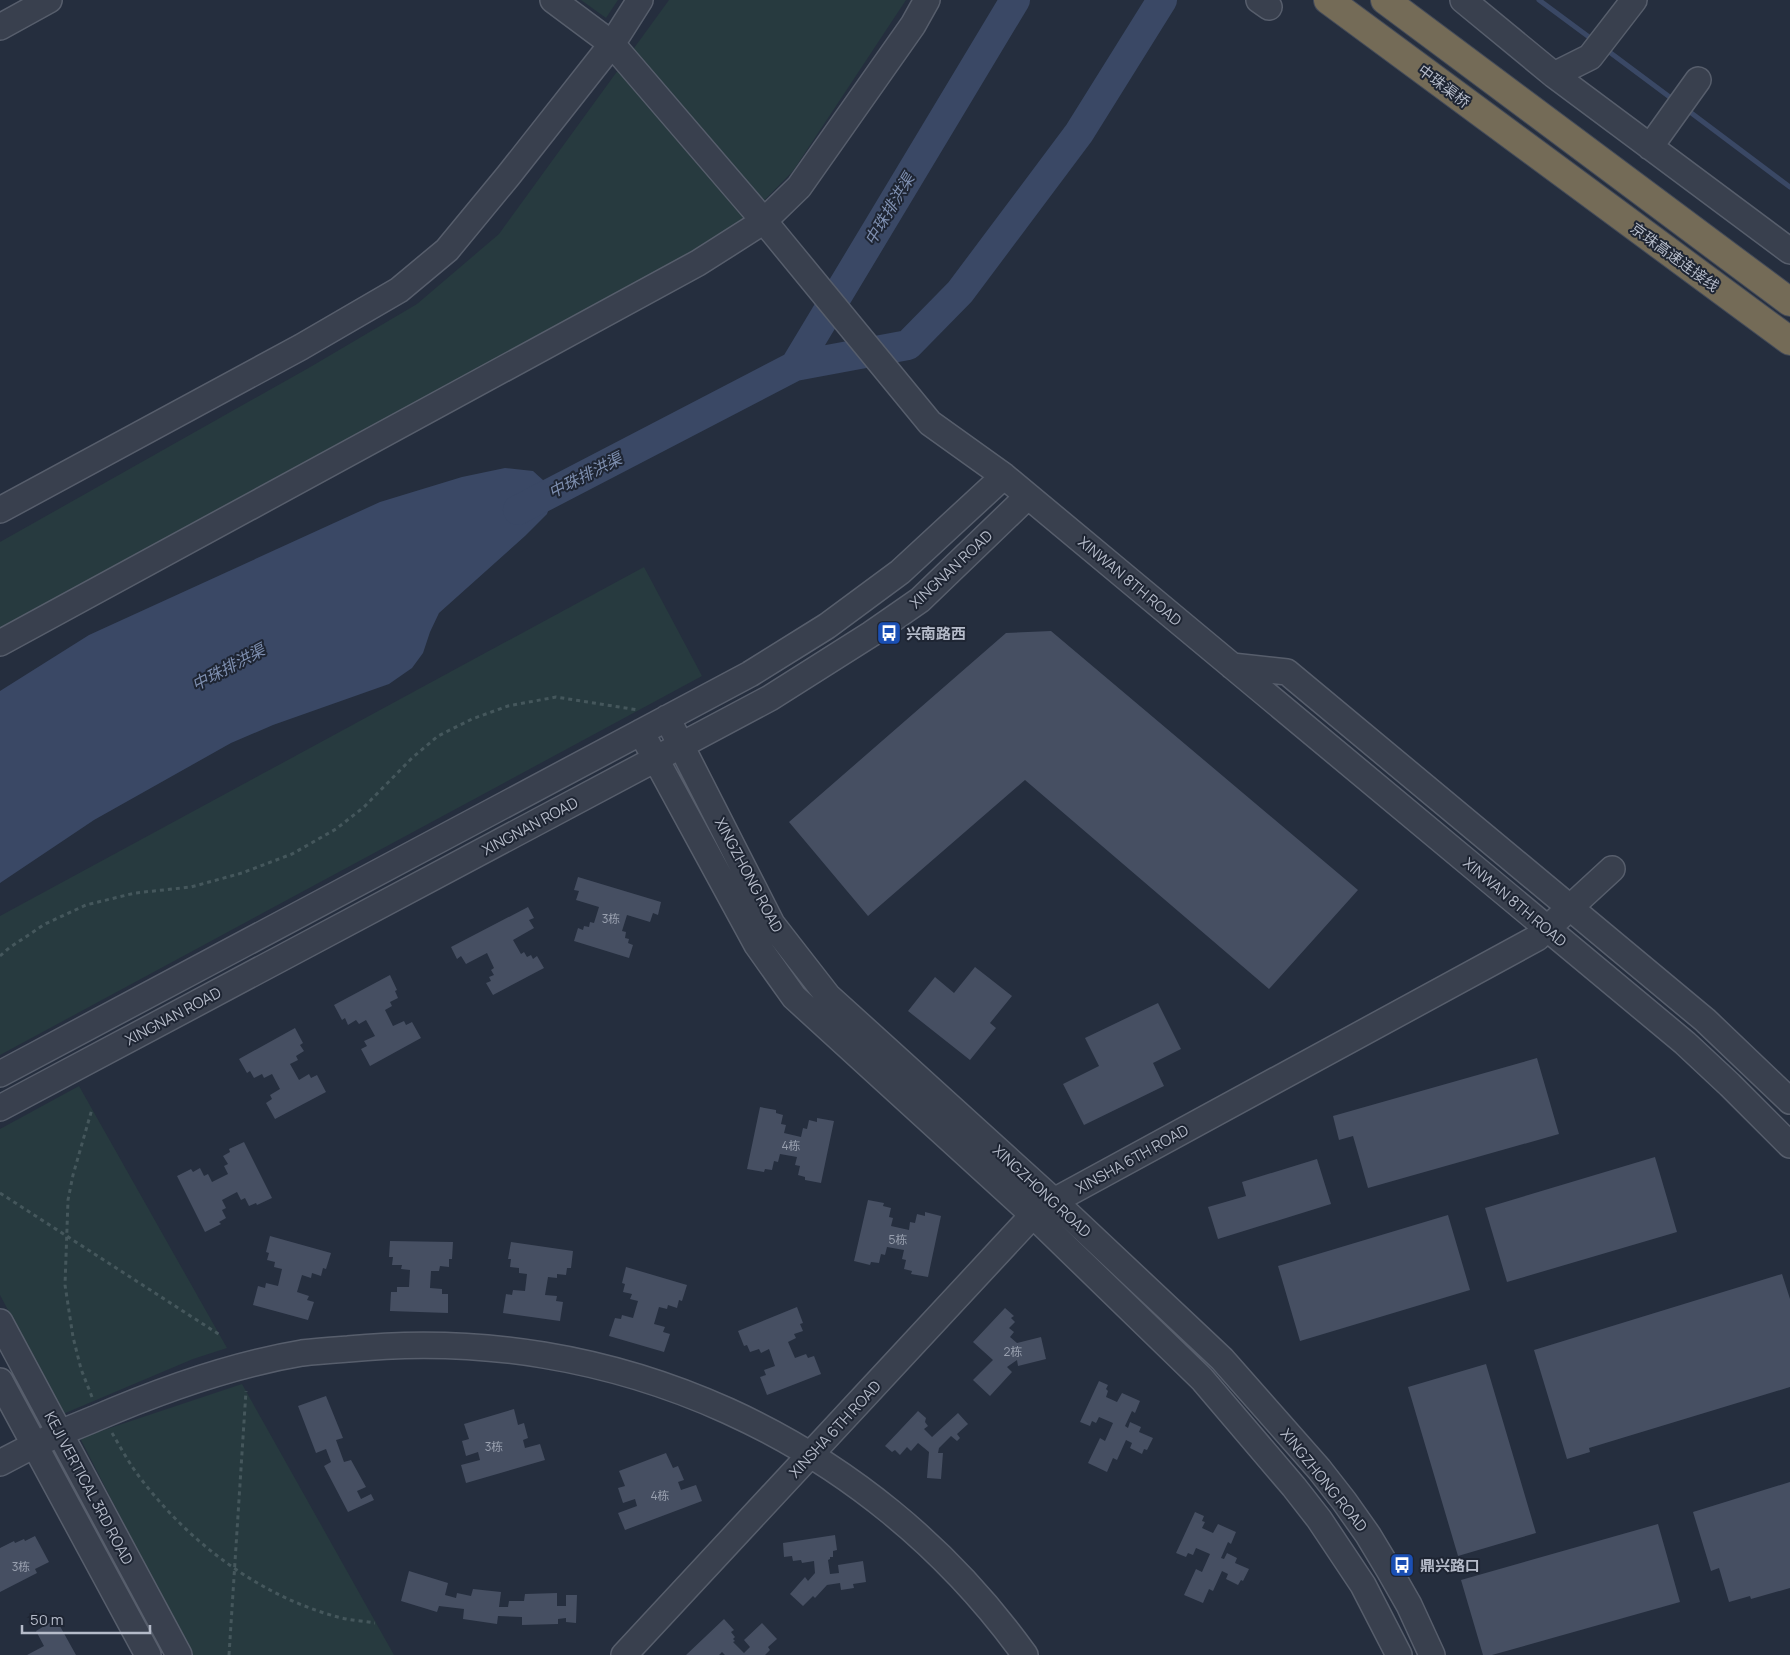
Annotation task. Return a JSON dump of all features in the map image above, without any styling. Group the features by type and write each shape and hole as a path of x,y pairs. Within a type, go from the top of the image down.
{"highway":[{"name":"中珠渠桥","path":"1328,0 1560,172"},
{"path":"1385,0 1790,302"},
{"name":"京珠高速连接线","path":"1560,172 1790,341"}],"street":[{"path":"0,27 49,0"},
{"name":"XINWAN 8TH ROAD","path":"553,0 612,44 764,221 930,423 1004,476 1685,1043 1790,1145"},
{"path":"0,510 293,352 399,290 447,250 612,44 640,0"},
{"path":"0,643 698,263 764,221 798,187 913,25 927,0"},
{"path":"1463,0 1554,75 1790,251"},
{"path":"1554,75 1590,57 1634,0"},
{"path":"1590,57 1589,83 1596,107"},
{"path":"1650,147 1698,80"},
{"name":"XINGNAN ROAD","path":"0,1074 640,721 667,718 789,651 857,605 900,572 1004,476"},
{"name":"XINGNAN ROAD","path":"0,1108 763,702 871,634 920,600 1028,496"},
{"name":"XINWAN 8TH ROAD","path":"1232,666 1287,672 1705,1020 1790,1101"},
{"name":"XINGZHONG ROAD","path":"667,718 772,924 828,996 1054,1201 1222,1359 1318,1469 1368,1535 1409,1606 1432,1655"},
{"name":"XINGZHONG ROAD","path":"640,721 656,759 757,945 794,997 1033,1215 1202,1379 1294,1488 1330,1535 1363,1585 1399,1655"},
{"name":"XINSHA 6TH ROAD","path":"624,1655 1033,1215 1054,1201 1537,938 1612,869"},
{"name":"KEJI VERTICAL 3RD ROAD","path":"0,1322 179,1655"},
{"path":"0,1463 34,1444 130,1403 215,1373 303,1353 392,1344 482,1346 570,1358 657,1382 740,1415 811,1455 867,1492 933,1549 993,1613 1025,1655"},
{"name":"KEJI VERTICAL 3RD ROAD","path":"0,1381 148,1655"}],"path":[{"path":"0,956 45,924 86,905 135,893 191,887 242,873 292,854 336,829 364,807 412,758 438,736 472,719 508,706 556,697 640,721"},
{"path":"92,1109 73,1175 68,1200 65,1285 73,1338 81,1369 94,1401 140,1478 175,1519 196,1539 235,1568 278,1594 309,1608 336,1617 375,1622"},
{"path":"0,1193 220,1335"},
{"path":"229,1655 246,1391"}],"green space":[{"path":"581,0 618,0 606,18"},
{"path":"669,0 906,0 793,171 755,210 721,236 0,631 0,542 312,366 417,304 499,234"},
{"path":"644,567 702,676 0,1055 0,916"},
{"path":"79,1086 227,1348 193,1359 63,1414 0,1295 0,1129"},
{"path":"242,1384 394,1655 191,1655 80,1438"}],"water":[{"path":"505,468 533,471 555,491 547,514 439,613 423,653 412,668 389,684 273,725 231,743 94,820 0,883 0,691 89,635 380,502 462,477"}],"building":[{"path":"1051,631 1358,890 1269,989 1025,780 868,916 789,822 1006,633"},
{"path":"578,877 661,902 658,915 653,913 650,922 627,915 622,931 626,932 625,938 629,939 628,943 633,945 629,958 574,941 578,928 583,930 584,926 589,927 590,922 594,923 599,907 576,900 579,891 574,890"},
{"path":"528,907 534,918 529,920 534,928 513,940 521,954 524,952 527,957 531,955 533,959 537,956 544,968 493,995 486,983 491,981 489,977 494,975 491,970 494,968 487,953 466,964 461,956 457,959 451,947"},
{"path":"975,967 1012,996 990,1023 996,1028 970,1060 908,1011 935,977 954,993"},
{"path":"390,975 397,990 395,991 398,998 390,1002 392,1006 385,1010 393,1026 404,1021 406,1025 412,1022 421,1038 370,1066 361,1049 367,1046 364,1041 375,1036 366,1020 359,1024 356,1020 348,1025 345,1018 342,1020 334,1005"},
{"path":"1158,1003 1181,1049 1153,1063 1164,1086 1084,1125 1063,1084 1099,1066 1085,1038"},
{"path":"295,1028 303,1043 300,1045 304,1051 296,1056 298,1060 290,1064 299,1080 309,1074 311,1078 317,1075 326,1092 275,1119 266,1103 272,1099 270,1095 280,1089 272,1074 264,1078 262,1074 254,1078 250,1071 247,1073 239,1059"},
{"path":"1537,1058 1559,1134 1368,1188 1353,1136 1339,1140 1333,1116"},
{"path":"760,1107 776,1110 776,1113 783,1115 781,1124 786,1125 784,1133 801,1137 803,1128 807,1129 809,1120 817,1122 817,1118 834,1121 821,1183 805,1180 805,1177 798,1175 800,1166 795,1165 797,1157 780,1154 778,1162 774,1161 772,1170 765,1169 764,1172 747,1169"},
{"path":"244,1142 272,1198 257,1205 256,1203 249,1206 245,1198 241,1200 237,1192 222,1200 226,1208 222,1210 226,1218 219,1222 221,1224 205,1232 177,1176 191,1169 193,1172 200,1168 204,1176 208,1174 212,1182 228,1174 224,1166 228,1164 223,1156 230,1152 229,1149"},
{"path":"1655,1157 1677,1232 1507,1282 1485,1208"},
{"path":"1317,1159 1331,1204 1218,1239 1208,1207 1246,1196 1242,1182"},
{"path":"868,1200 884,1203 883,1206 891,1208 889,1217 893,1218 891,1226 909,1230 910,1222 915,1223 917,1214 925,1216 925,1212 941,1216 928,1277 911,1274 912,1271 904,1269 906,1260 902,1259 904,1250 887,1247 885,1255 881,1254 879,1263 871,1262 870,1265 854,1261"},
{"path":"1448,1215 1470,1290 1300,1341 1278,1266"},
{"path":"270,1236 331,1253 326,1269 323,1268 321,1276 312,1273 311,1278 302,1275 297,1292 309,1296 307,1300 314,1302 308,1320 253,1305 258,1286 265,1288 266,1283 278,1286 282,1269 274,1267 275,1262 267,1260 269,1253 266,1252"},
{"path":"390,1241 453,1242 452,1259 449,1259 449,1267 440,1266 439,1271 431,1271 430,1288 442,1289 442,1294 448,1294 448,1313 390,1311 391,1292 397,1292 397,1287 409,1287 410,1270 401,1269 402,1265 392,1265 393,1257 389,1257"},
{"path":"511,1242 573,1251 571,1268 567,1268 566,1275 557,1274 557,1278 548,1277 545,1295 557,1296 556,1301 563,1302 560,1321 503,1313 506,1294 512,1295 513,1290 525,1291 527,1274 519,1273 519,1268 510,1267 511,1259 508,1259"},
{"path":"626,1267 687,1285 682,1301 679,1300 677,1308 668,1305 667,1309 659,1307 654,1324 665,1327 663,1332 670,1334 664,1352 609,1336 615,1318 621,1319 622,1315 633,1318 638,1301 630,1299 632,1294 623,1292 625,1284 622,1283"},
{"path":"1782,1274 1790,1299 1790,1387 1589,1448 1590,1452 1567,1459 1534,1350"},
{"path":"797,1307 803,1323 800,1324 803,1331 794,1334 796,1338 788,1342 795,1358 806,1354 808,1358 814,1356 821,1374 767,1395 760,1377 766,1375 764,1370 775,1366 769,1349 761,1353 759,1349 750,1352 747,1345 744,1346 738,1331"},
{"path":"1005,1308 1014,1316 1011,1318 1015,1322 1009,1328 1014,1332 1010,1337 1017,1343 1041,1337 1046,1359 1018,1366 1017,1360 1007,1367 1012,1372 990,1396 973,1380 993,1360 973,1342"},
{"path":"1486,1364 1536,1533 1458,1556 1408,1387"},
{"path":"1099,1381 1108,1385 1106,1397 1117,1402 1122,1393 1140,1401 1135,1413 1132,1411 1125,1426 1128,1428 1130,1422 1141,1427 1139,1432 1153,1438 1147,1450 1144,1449 1142,1454 1130,1448 1132,1443 1126,1440 1117,1460 1113,1458 1107,1472 1088,1463 1100,1438 1105,1441 1113,1423 1099,1417 1096,1423 1092,1421 1090,1426 1080,1422"},
{"path":"326,1396 343,1438 336,1440 344,1462 351,1460 366,1487 357,1491 361,1499 371,1494 374,1500 348,1512 324,1466 331,1462 326,1449 316,1453 298,1406"},
{"path":"514,1409 518,1425 524,1423 528,1438 523,1440 525,1448 540,1444 545,1460 466,1483 461,1465 480,1460 478,1452 466,1456 462,1441 469,1439 464,1424"},
{"path":"918,1411 926,1418 925,1422 928,1426 924,1429 932,1437 958,1413 968,1424 957,1434 960,1438 957,1441 951,1436 939,1448 938,1453 943,1453 941,1479 927,1478 929,1452 918,1443 911,1451 907,1447 900,1455 895,1450 892,1452 885,1446"},
{"path":"666,1453 673,1468 678,1466 684,1480 678,1482 681,1490 696,1485 702,1501 625,1530 618,1513 637,1506 635,1499 623,1503 618,1488 625,1486 619,1471"},
{"path":"1790,1482 1790,1588 1751,1599 1750,1596 1729,1602 1719,1568 1711,1571 1693,1512"},
{"path":"1195,1512 1204,1516 1202,1521 1205,1522 1202,1528 1213,1533 1218,1524 1236,1532 1231,1544 1228,1542 1221,1558 1224,1559 1227,1553 1237,1558 1235,1563 1249,1569 1243,1581 1241,1580 1238,1585 1226,1579 1228,1574 1222,1571 1213,1591 1209,1589 1203,1603 1184,1595 1196,1569 1202,1572 1210,1554 1196,1548 1193,1555 1188,1553 1186,1557 1176,1553"},
{"path":"1658,1524 1680,1602 1492,1655 1483,1655 1461,1580"},
{"path":"835,1535 837,1550 833,1551 833,1557 830,1557 828,1560 830,1574 839,1573 838,1565 863,1561 866,1582 853,1584 854,1588 841,1590 840,1583 827,1585 815,1598 813,1596 803,1606 790,1594 805,1577 808,1581 815,1573 814,1561 802,1563 801,1560 793,1561 792,1556 784,1557 783,1543"},
{"path":"35,1536 49,1562 35,1569 37,1573 0,1592 0,1548 14,1541 15,1543 24,1539 25,1541"},
{"path":"409,1571 448,1583 445,1595 456,1598 457,1593 471,1596 473,1589 501,1592 499,1607 508,1607 509,1601 524,1601 525,1594 557,1593 557,1606 566,1606 566,1595 577,1595 576,1623 566,1622 566,1618 558,1619 558,1624 522,1625 522,1617 498,1616 497,1624 463,1619 464,1609 439,1606 437,1612 401,1601"},
{"path":"56,1619 76,1655 27,1655 44,1646 36,1631"},
{"path":"724,1619 734,1630 731,1632 735,1637 733,1642 744,1653 750,1647 744,1640 762,1623 777,1639 768,1647 770,1650 765,1655 725,1655 722,1652 719,1655 686,1655"}],"waterway":[{"name":"中珠排洪渠","path":"518,510 795,366 1015,0"},
{"path":"795,366 908,345 960,292 1079,133 1162,0"},
{"path":"1539,0 1593,40"},
{"path":"1604,48 1675,101"},
{"path":"1686,109 1790,187"}],"place":[{"name":"兴南路西","path":"889,633"},
{"name":"鼎兴路口","path":"1402,1565"}]}
